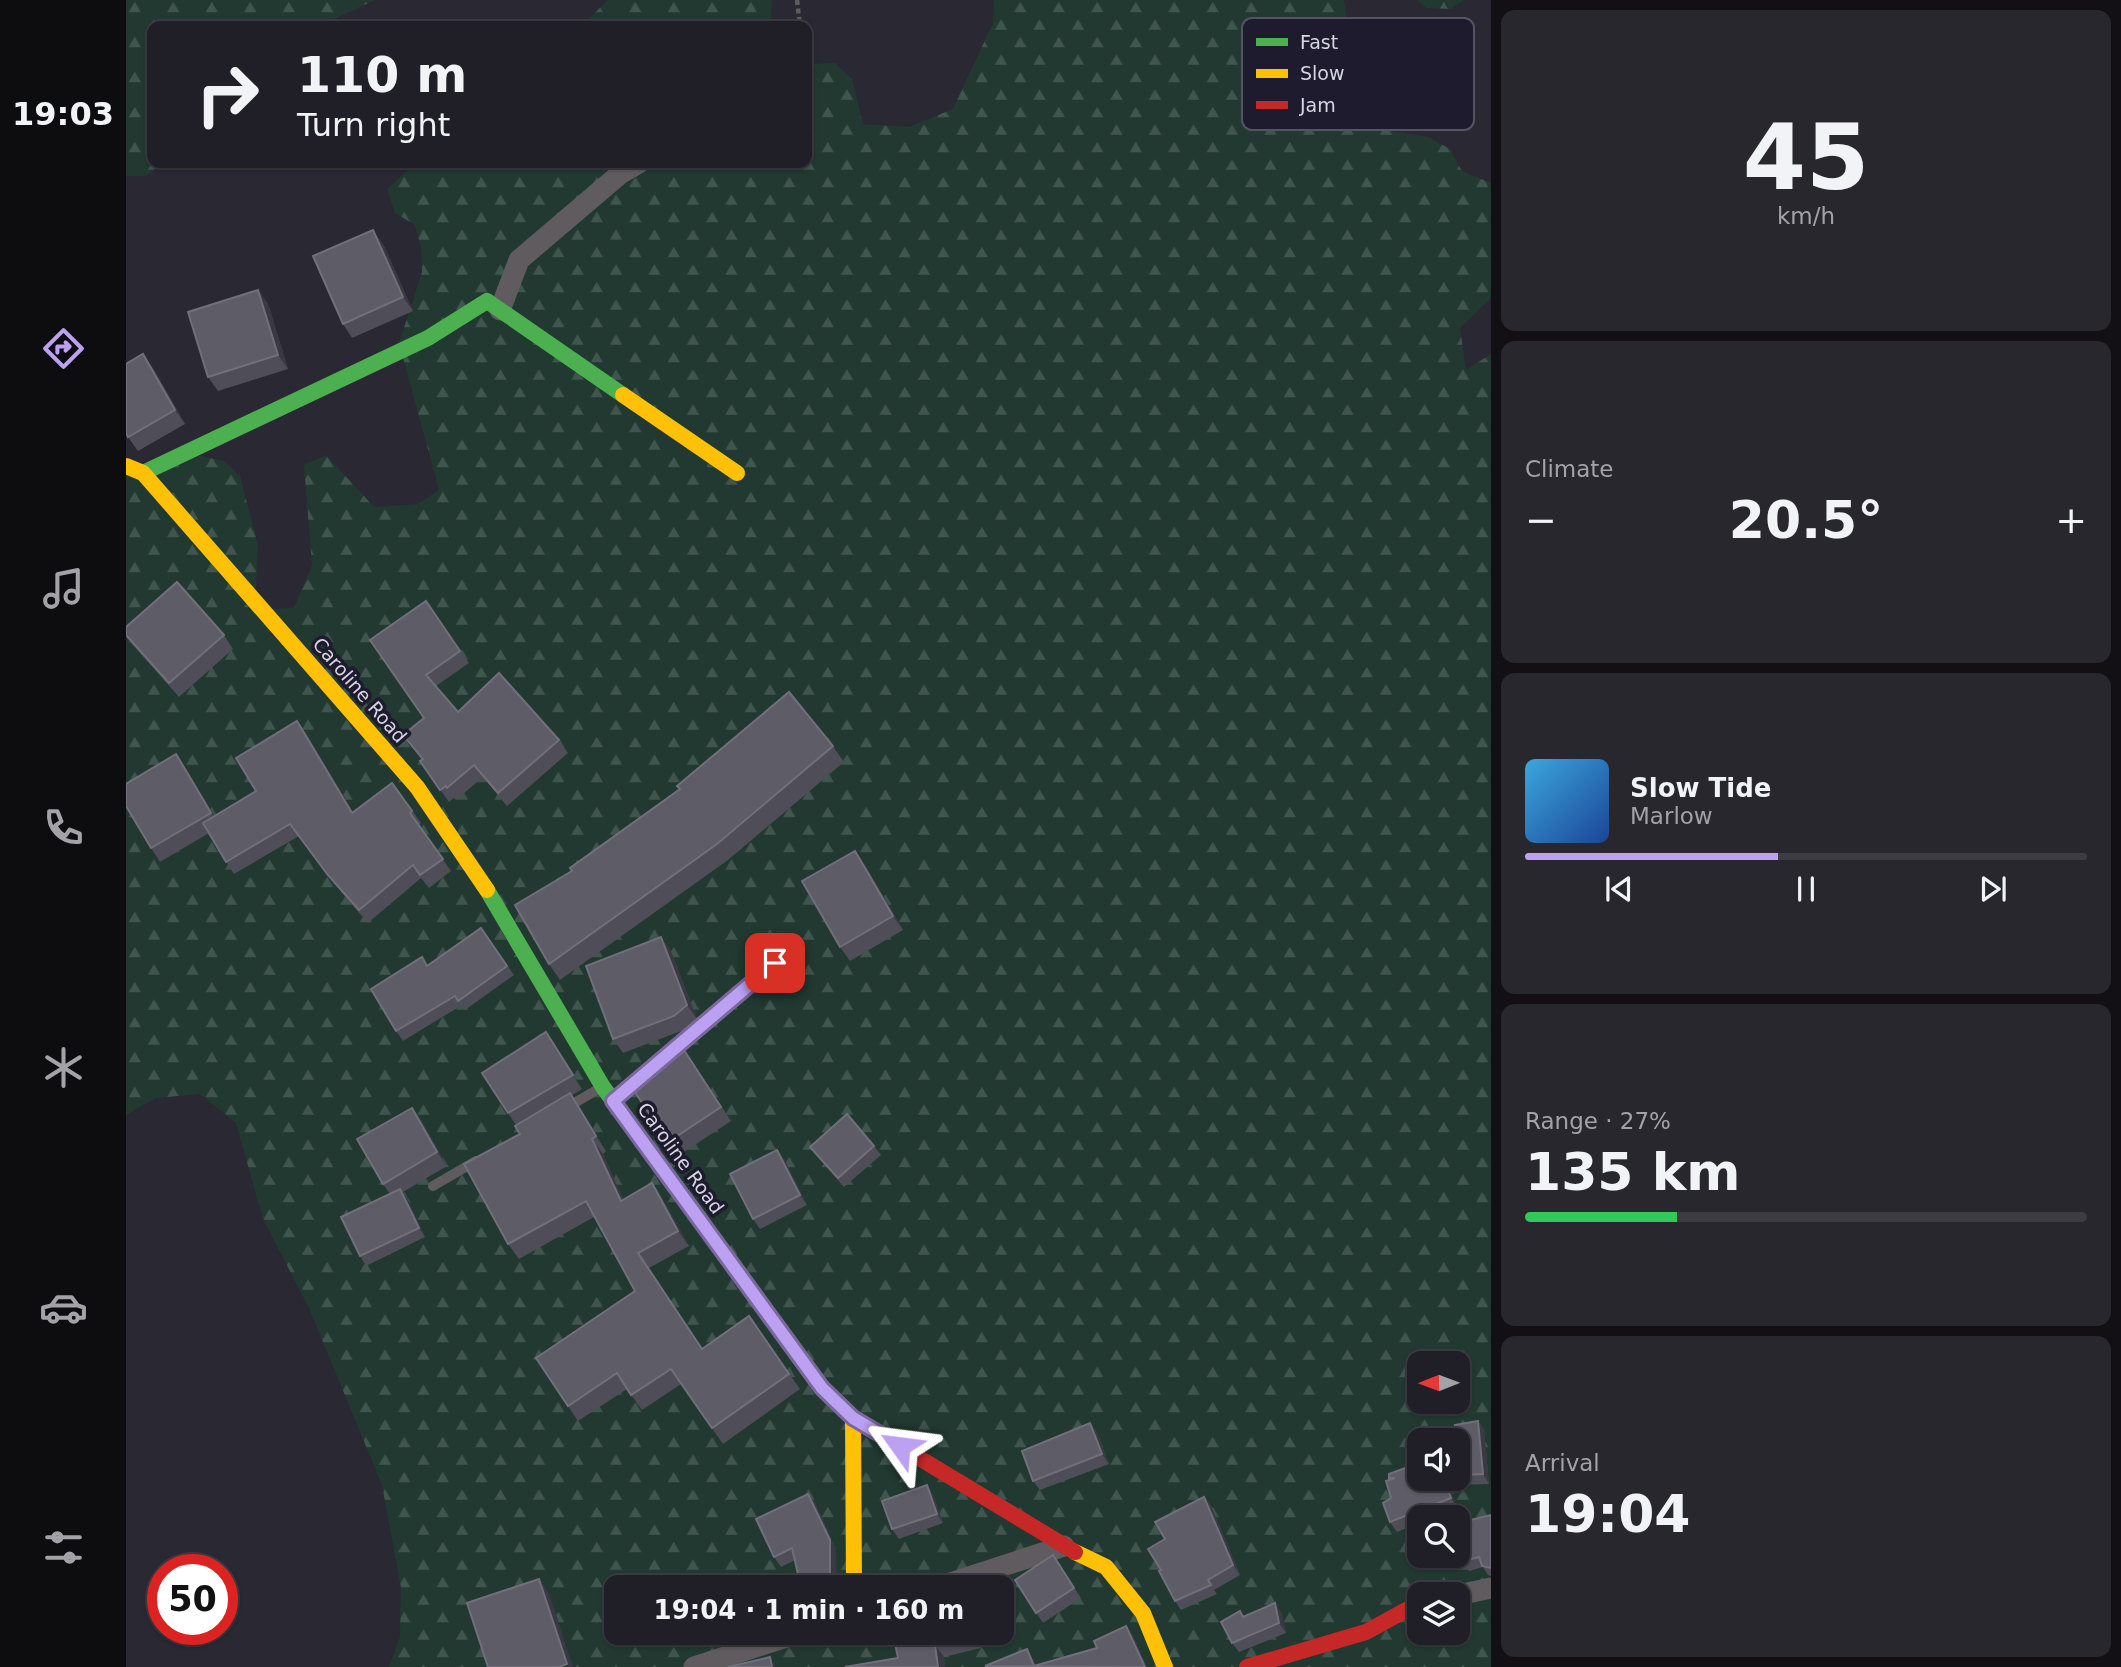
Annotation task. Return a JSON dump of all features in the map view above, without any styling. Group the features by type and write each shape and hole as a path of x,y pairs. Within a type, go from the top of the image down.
{"main road":[{"path":"143,473 428,338 487,301 737,473"},
{"name":"Caroline Road","path":"126,466 143,473 417,787 477,873 603,1087 822,1388 853,1418 1064,1546 1106,1567 1143,1613 1166,1667"},
{"path":"853,1418 854,1575"},
{"path":"1247,1667 1366,1632 1407,1610"}],"street":[{"path":"500,310 519,260 630,168"},
{"path":"975,1575 1064,1546"},
{"path":"1470,1592 1491,1588"},
{"path":"694,1667 762,1645"}],"lane":[{"path":"613,1101 775,963"},
{"path":"557,1113 603,1087"},
{"path":"433,1186 489,1153"}],"path":[{"path":"797,0 799,21"}],"green space":[{"path":"126,0 375,0 330,21 147,21 147,168 156,168 146,176 126,176"},
{"path":"608,0 772,0 772,21 586,21"},
{"path":"994,0 1344,0 1346,18 1242,18 1242,130 1385,130 1429,137 1450,149 1462,171 1491,183 1491,298 1460,328 1466,370 1491,354 1491,1667 389,1667 400,1637 401,1588 382,1485 309,1308 263,1219 236,1123 200,1094 156,1098 126,1115 126,475 178,451 224,461 240,476 258,545 256,589 270,609 294,608 312,565 304,465 326,455 374,507 418,504 439,490 399,343 422,272 421,248 415,225 395,213 387,189 410,168 812,168 812,64 835,63 852,79 863,124 909,127 953,109 993,23"},
{"path":"1418,0 1464,0 1450,9 1426,8"}],"building":[{"path":"373,230 403,297 343,324 313,256"},
{"path":"258,290 278,355 208,377 188,312"},
{"path":"143,354 175,410 128,437 126,364"},
{"path":"177,582 224,635 169,683 126,635 126,627"},
{"path":"426,601 460,651 426,675 458,712 499,673 559,740 498,793 474,765 447,788 446,786 440,790 420,761 423,759 403,735 424,718 370,640"},
{"path":"789,692 833,746 717,844 549,964 515,905 572,871 570,868 680,789 677,786"},
{"path":"297,721 352,813 392,783 443,859 420,875 413,865 359,910 328,875 290,824 226,862 203,823 256,791 236,758"},
{"path":"176,754 211,813 151,848 126,806 126,784"},
{"path":"855,851 893,916 840,947 802,881"},
{"path":"481,928 507,966 458,1001 455,996 396,1031 371,989 422,957 427,966"},
{"path":"661,937 687,1005 674,1016 613,1039 586,966"},
{"path":"546,1032 573,1075 508,1113 482,1073"},
{"path":"682,1047 721,1107 668,1142 629,1083"},
{"path":"570,1093 596,1136 592,1139 621,1201 652,1183 678,1231 638,1253 702,1349 749,1316 789,1374 712,1428 671,1369 631,1395 617,1373 568,1406 536,1358 635,1291 586,1201 508,1244 464,1164 520,1134 515,1126"},
{"path":"412,1108 437,1152 383,1184 357,1139"},
{"path":"847,1114 874,1146 838,1178 810,1147"},
{"path":"777,1150 800,1195 753,1219 730,1174"},
{"path":"400,1189 419,1228 360,1256 341,1217"},
{"path":"1478,1421 1483,1474 1470,1475 1470,1428 1453,1428 1455,1425"},
{"path":"1090,1423 1102,1454 1033,1481 1022,1451"},
{"path":"1407,1467 1407,1491 1448,1491 1451,1498 1433,1505 1407,1505 1407,1515 1390,1522 1383,1503 1391,1498 1386,1481 1395,1478 1389,1478 1389,1474"},
{"path":"927,1485 937,1514 892,1529 882,1501"},
{"path":"808,1494 830,1540 830,1575 798,1575 792,1548 774,1557 756,1519"},
{"path":"1204,1497 1233,1565 1208,1580 1211,1585 1175,1601 1148,1549 1165,1539 1155,1522"},
{"path":"1491,1515 1491,1568 1482,1566 1479,1557 1470,1559 1470,1520"},
{"path":"1053,1555 1074,1588 1036,1613 1015,1580"},
{"path":"539,1579 567,1664 559,1667 488,1667 467,1603"},
{"path":"1275,1603 1279,1623 1232,1643 1221,1622 1240,1611 1243,1617"},
{"path":"1126,1626 1145,1667 985,1666 1027,1649 1034,1666 1097,1648 1094,1641"},
{"path":"895,1645 935,1645 938,1667 845,1667 898,1658"},
{"path":"770,1657 772,1667 728,1667"}],"traffic: fast":[{"path":"143,473 428,338 487,301 623,395"},
{"path":"487,890 603,1087 757,1298"}],"traffic: slow":[{"path":"623,395 737,473"},
{"path":"126,466 143,473 417,787 487,890"},
{"path":"853,1418 854,1575"},
{"path":"1075,1552 1106,1567 1143,1613 1165,1667"}],"traffic: jam":[{"path":"757,1298 822,1388 853,1418 1075,1552"},
{"path":"1247,1667 1366,1632 1407,1610"}],"route":[{"path":"775,963 613,1101 822,1388 853,1418 900,1446"}]}
